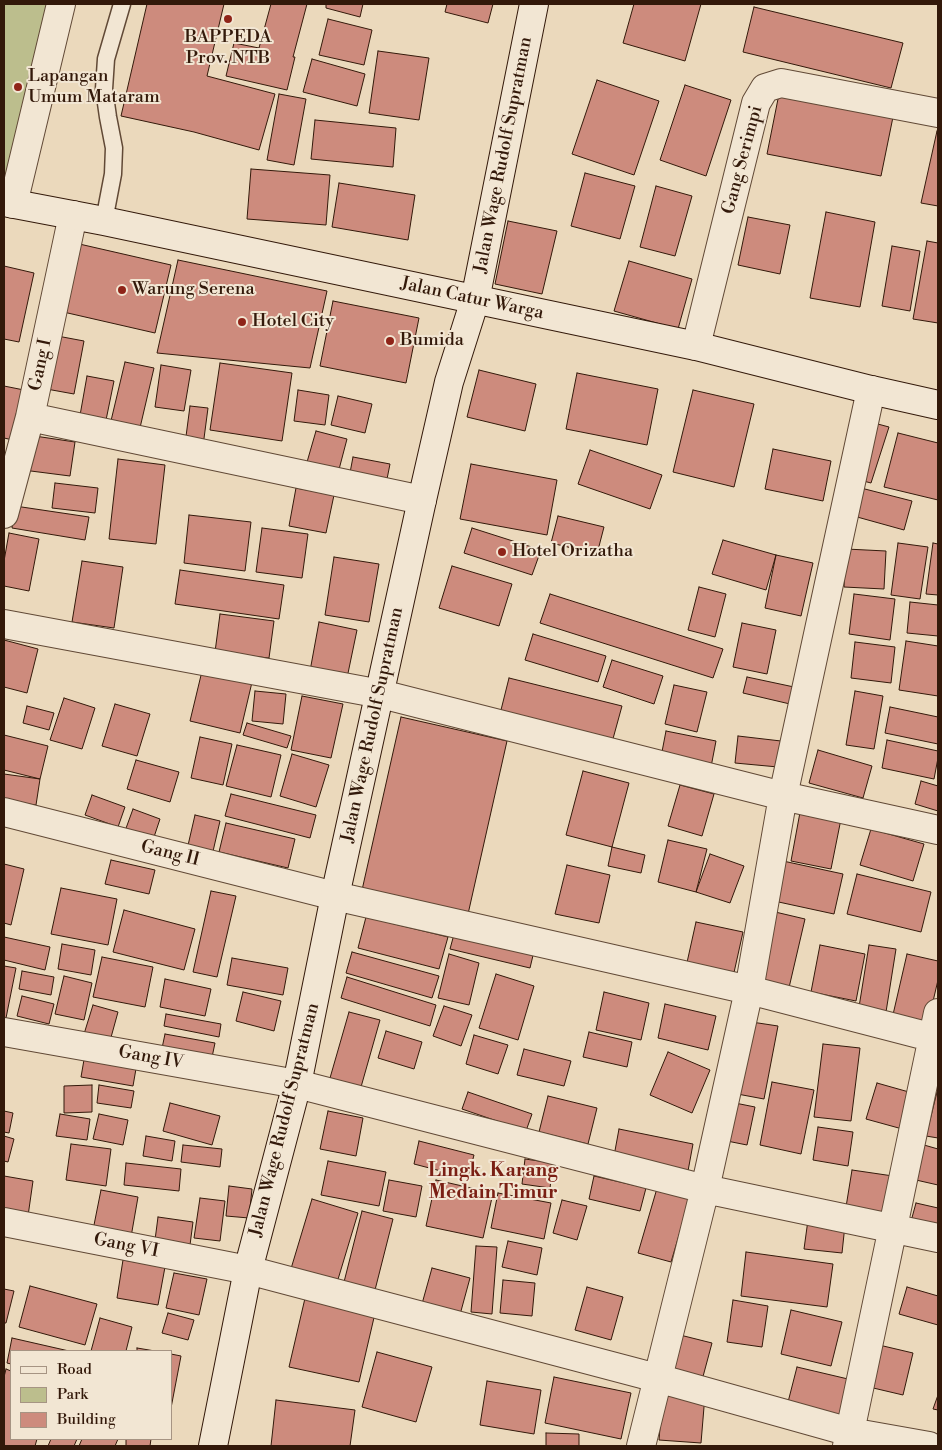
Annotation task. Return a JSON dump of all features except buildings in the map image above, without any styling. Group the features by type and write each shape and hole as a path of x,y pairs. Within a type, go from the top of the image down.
{"street":[{"path":"8,203 61,4"},
{"name":"Jalan Wage Rudolf Supratman","path":"213,1446 248,1270 297,1084 335,896 422,500 449,382 475,300 534,4"},
{"name":"Gang Serimpi","path":"696,346 756,103 765,88 781,83 938,113"},
{"name":"Jalan Catur Warga","path":"8,203 104,221 696,346 938,406"},
{"name":"Gang I","path":"4,514 30,417 73,215"},
{"path":"641,1446 705,1189 749,990 783,796 871,390"},
{"path":"30,417 422,500"},
{"path":"4,624 380,694 783,796 938,830"},
{"name":"Gang II","path":"4,812 335,896 749,990 937,1030"},
{"path":"849,1439 937,1030"},
{"name":"Gang IV","path":"4,1032 297,1084 705,1189 938,1238"},
{"name":"Gang VI","path":"4,1222 248,1270 657,1378 849,1439 929,1446"}],"lane":[{"path":"104,221 113,174 114,148 104,89 106,59 122,4"}],"green space":[{"name":"Lapangan Umum Mataram","path":"4,4 61,4 4,202"}],"place":[{"name":"BAPPEDA Prov. NTB","path":"228,19"},
{"name":"Lapangan Umum Mataram","path":"18,87"},
{"name":"Warung Serena","path":"122,290"},
{"name":"Hotel City","path":"242,322"},
{"name":"Bumida","path":"390,341"},
{"name":"Hotel Orizatha","path":"502,552"}],"district":[{"name":"Lingk. Karang Medain Timur","path":"493,1182"}]}
